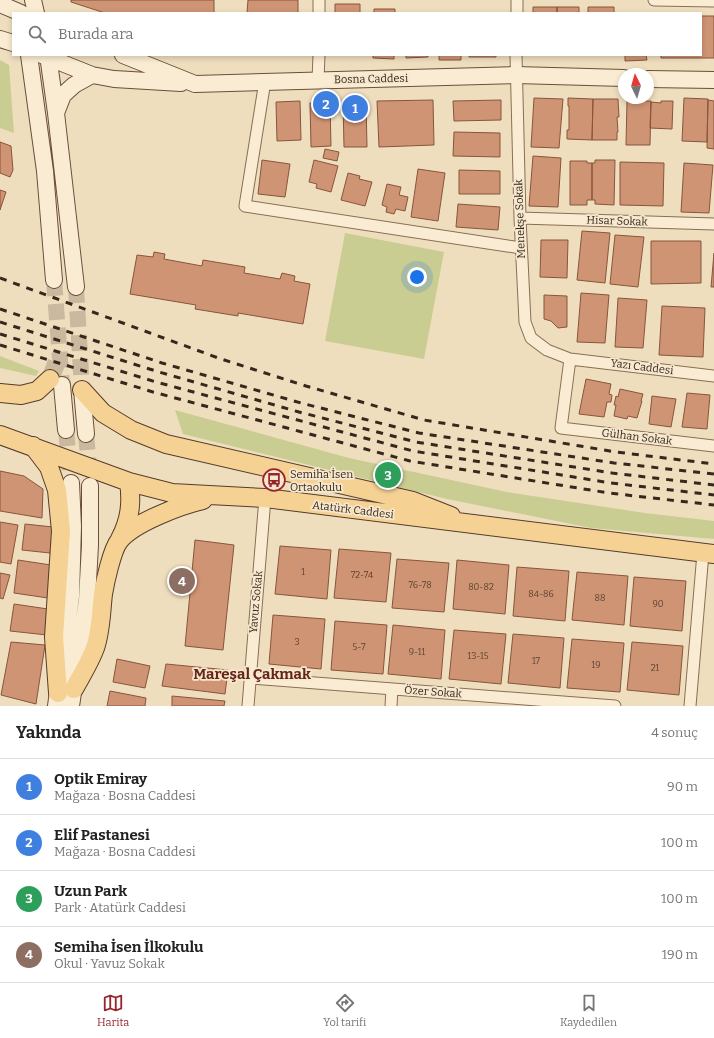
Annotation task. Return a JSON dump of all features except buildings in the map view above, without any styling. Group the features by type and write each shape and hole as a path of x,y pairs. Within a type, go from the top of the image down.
{"main road":[{"path":"33,0 36,12"},
{"path":"0,39 12,43"},
{"path":"29,56 45,171 54,280"},
{"path":"46,56 92,75 114,80 195,84"},
{"path":"46,56 56,113 76,288"},
{"name":"Bosna Caddesi","path":"125,56 195,84 516,75 618,78"},
{"path":"56,113 63,95 74,85 92,75"},
{"path":"654,78 714,80"},
{"path":"0,393 21,395 37,391 56,382 66,430"},
{"path":"82,390 86,434"},
{"path":"82,390 103,413 131,430 166,444 413,501 476,525"},
{"name":"Atatürk Caddesi","path":"0,435 129,482 172,493 218,497 265,498 708,553"},
{"path":"33,446 49,467 57,490 62,531 54,637 65,698"},
{"path":"65,698 95,648 104,591 114,554 129,518 131,497 129,482"},
{"path":"65,698 71,597 73,526 71,483"},
{"path":"65,698 86,600 90,544 90,486"},
{"path":"119,542 130,531 141,524 179,507 218,497"}],"street":[{"path":"319,0 319,12"},
{"path":"517,0 517,12"},
{"path":"654,0 714,1"},
{"path":"318,80 319,56"},
{"name":"Menekşe Sokak","path":"516,56 521,248 525,322 532,338 547,350 570,359"},
{"path":"265,81 245,206 521,248"},
{"name":"Hisar Sokak","path":"520,218 714,224"},
{"name":"Yazı Caddesi","path":"570,359 714,376"},
{"name":"Gülhan Sokak","path":"570,359 561,428 714,446"},
{"name":"Yavuz Sokak","path":"248,706 265,498"},
{"path":"690,706 708,553"},
{"name":"Özer Sokak","path":"250,678 392,689 531,703 615,706"},
{"path":"391,706 392,689"}],"green space":[{"path":"0,60 9,65 14,133 0,128"},
{"path":"345,233 444,252 424,359 325,341"},
{"path":"0,356 39,371 36,376 0,368"},
{"path":"175,410 349,458 507,492 645,513 714,521 714,539 591,528 447,499 183,434"}],"tunnel":[{"path":"54,280 62,385"},
{"path":"76,287 82,390"},
{"path":"50,379 60,354"},
{"path":"66,430 71,483"},
{"path":"86,434 90,478"}],"railway":[{"path":"0,278 221,359 306,386 424,420 616,452 714,464"},
{"path":"0,309 162,363 301,403 419,433 614,463 714,474"},
{"path":"0,322 159,372 299,412 416,442 612,473 714,485"},
{"path":"0,334 156,382 413,451 611,483 714,495"},
{"path":"0,345 153,392 410,461 609,493 714,505"}],"place":[{"name":"Elif Pastanesi","path":"326,104"},
{"name":"Optik Emiray","path":"355,108"},
{"name":"Uzun Park","path":"388,475"},
{"name":"Semiha İsen Ortaokulu","path":"274,480"},
{"name":"Semiha İsen İlkokulu","path":"182,581"}],"district":[{"name":"Mareşal Çakmak","path":"252,674"}]}
